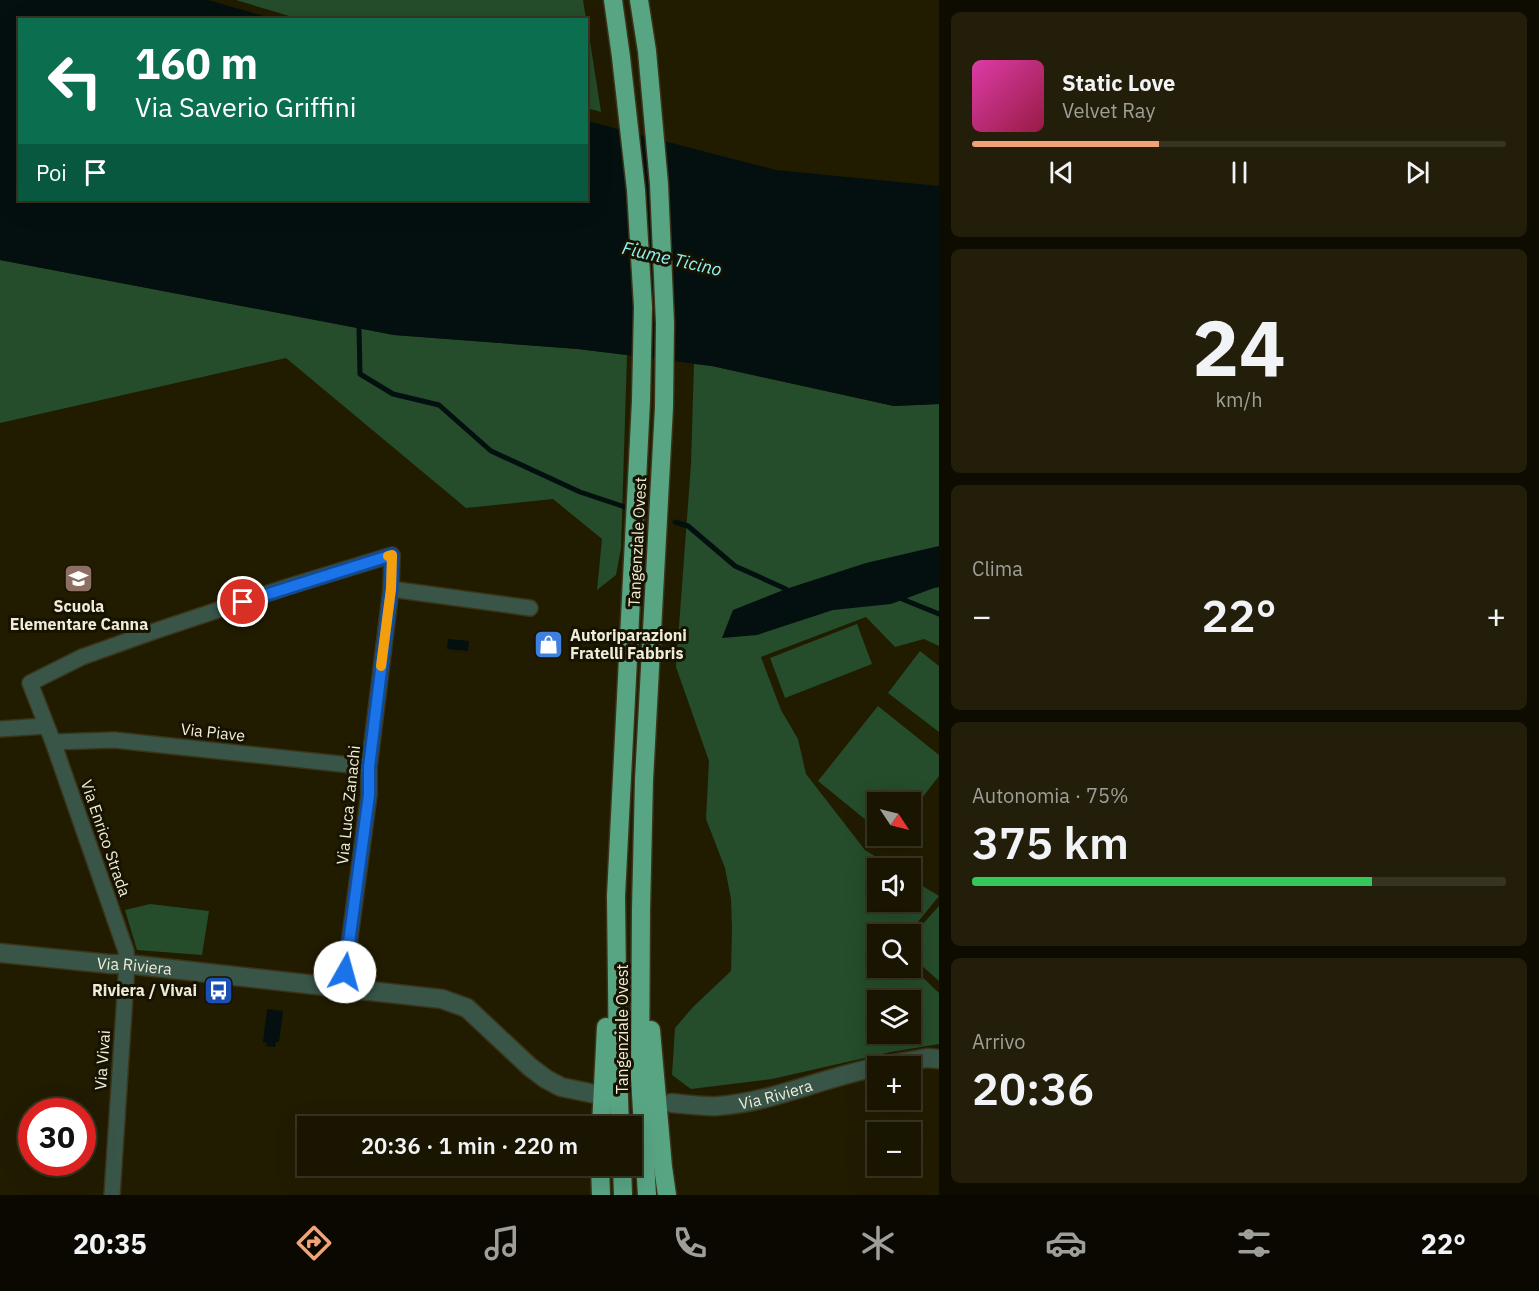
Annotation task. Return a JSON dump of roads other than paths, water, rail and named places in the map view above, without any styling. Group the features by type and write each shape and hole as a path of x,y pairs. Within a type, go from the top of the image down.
{"highway":[{"name":"Tangenziale Ovest","path":"613,0 636,190 643,307 641,401 616,896 620,1116"},
{"name":"Tangenziale Ovest","path":"639,0 647,51 659,184 665,322 664,407 644,780 641,910 640,1077 647,1195"},
{"path":"602,1116 605,1044 616,896"},
{"path":"641,910 667,1195"},
{"path":"600,1176 601,1195"},
{"path":"622,1176 623,1195"}],"street":[{"name":"Via Luca Zanachi","path":"30,683 82,657 155,631 392,555 391,589 369,767 369,795 343,989"},
{"path":"391,589 530,608"},
{"name":"Via Enrico Strada","path":"30,683 126,951 127,964"},
{"path":"0,729 46,726"},
{"name":"Via Piave","path":"53,742 114,740 369,767"},
{"name":"Via Riviera","path":"0,953 127,964 442,999 467,1008 546,1079 561,1087 595,1094"},
{"name":"Via Vivai","path":"112,1195 127,964"},
{"name":"Via Riviera","path":"921,1059 939,1059"},
{"name":"Via Riviera","path":"671,1103 718,1106 769,1097 867,1069"}],"water":[{"name":"Fiume Ticino","path":"0,0 208,0 271,18 18,18 18,201 588,201 588,121 776,170 939,186 939,404 894,406 712,366 627,355 394,335 0,260"},
{"path":"939,546 939,587 891,604 833,610 757,635 722,638 733,610 786,589 866,563"},
{"path":"448,639 469,641 468,651 447,649"},
{"path":"267,1009 283,1011 279,1042 276,1042 275,1047 266,1046 267,1043 263,1042"}],"waterway":[{"path":"359,329 360,374 393,394 439,405 491,451 580,492 625,507"},
{"path":"675,522 688,526 735,566 786,589"},
{"path":"902,599 939,614"}],"place":[{"name":"Scuola Elementare Canna","path":"79,578"},
{"name":"Autoriparazioni Fratelli Fabbris","path":"549,644"},
{"name":"Riviera / Vivai","path":"218,990"}]}
